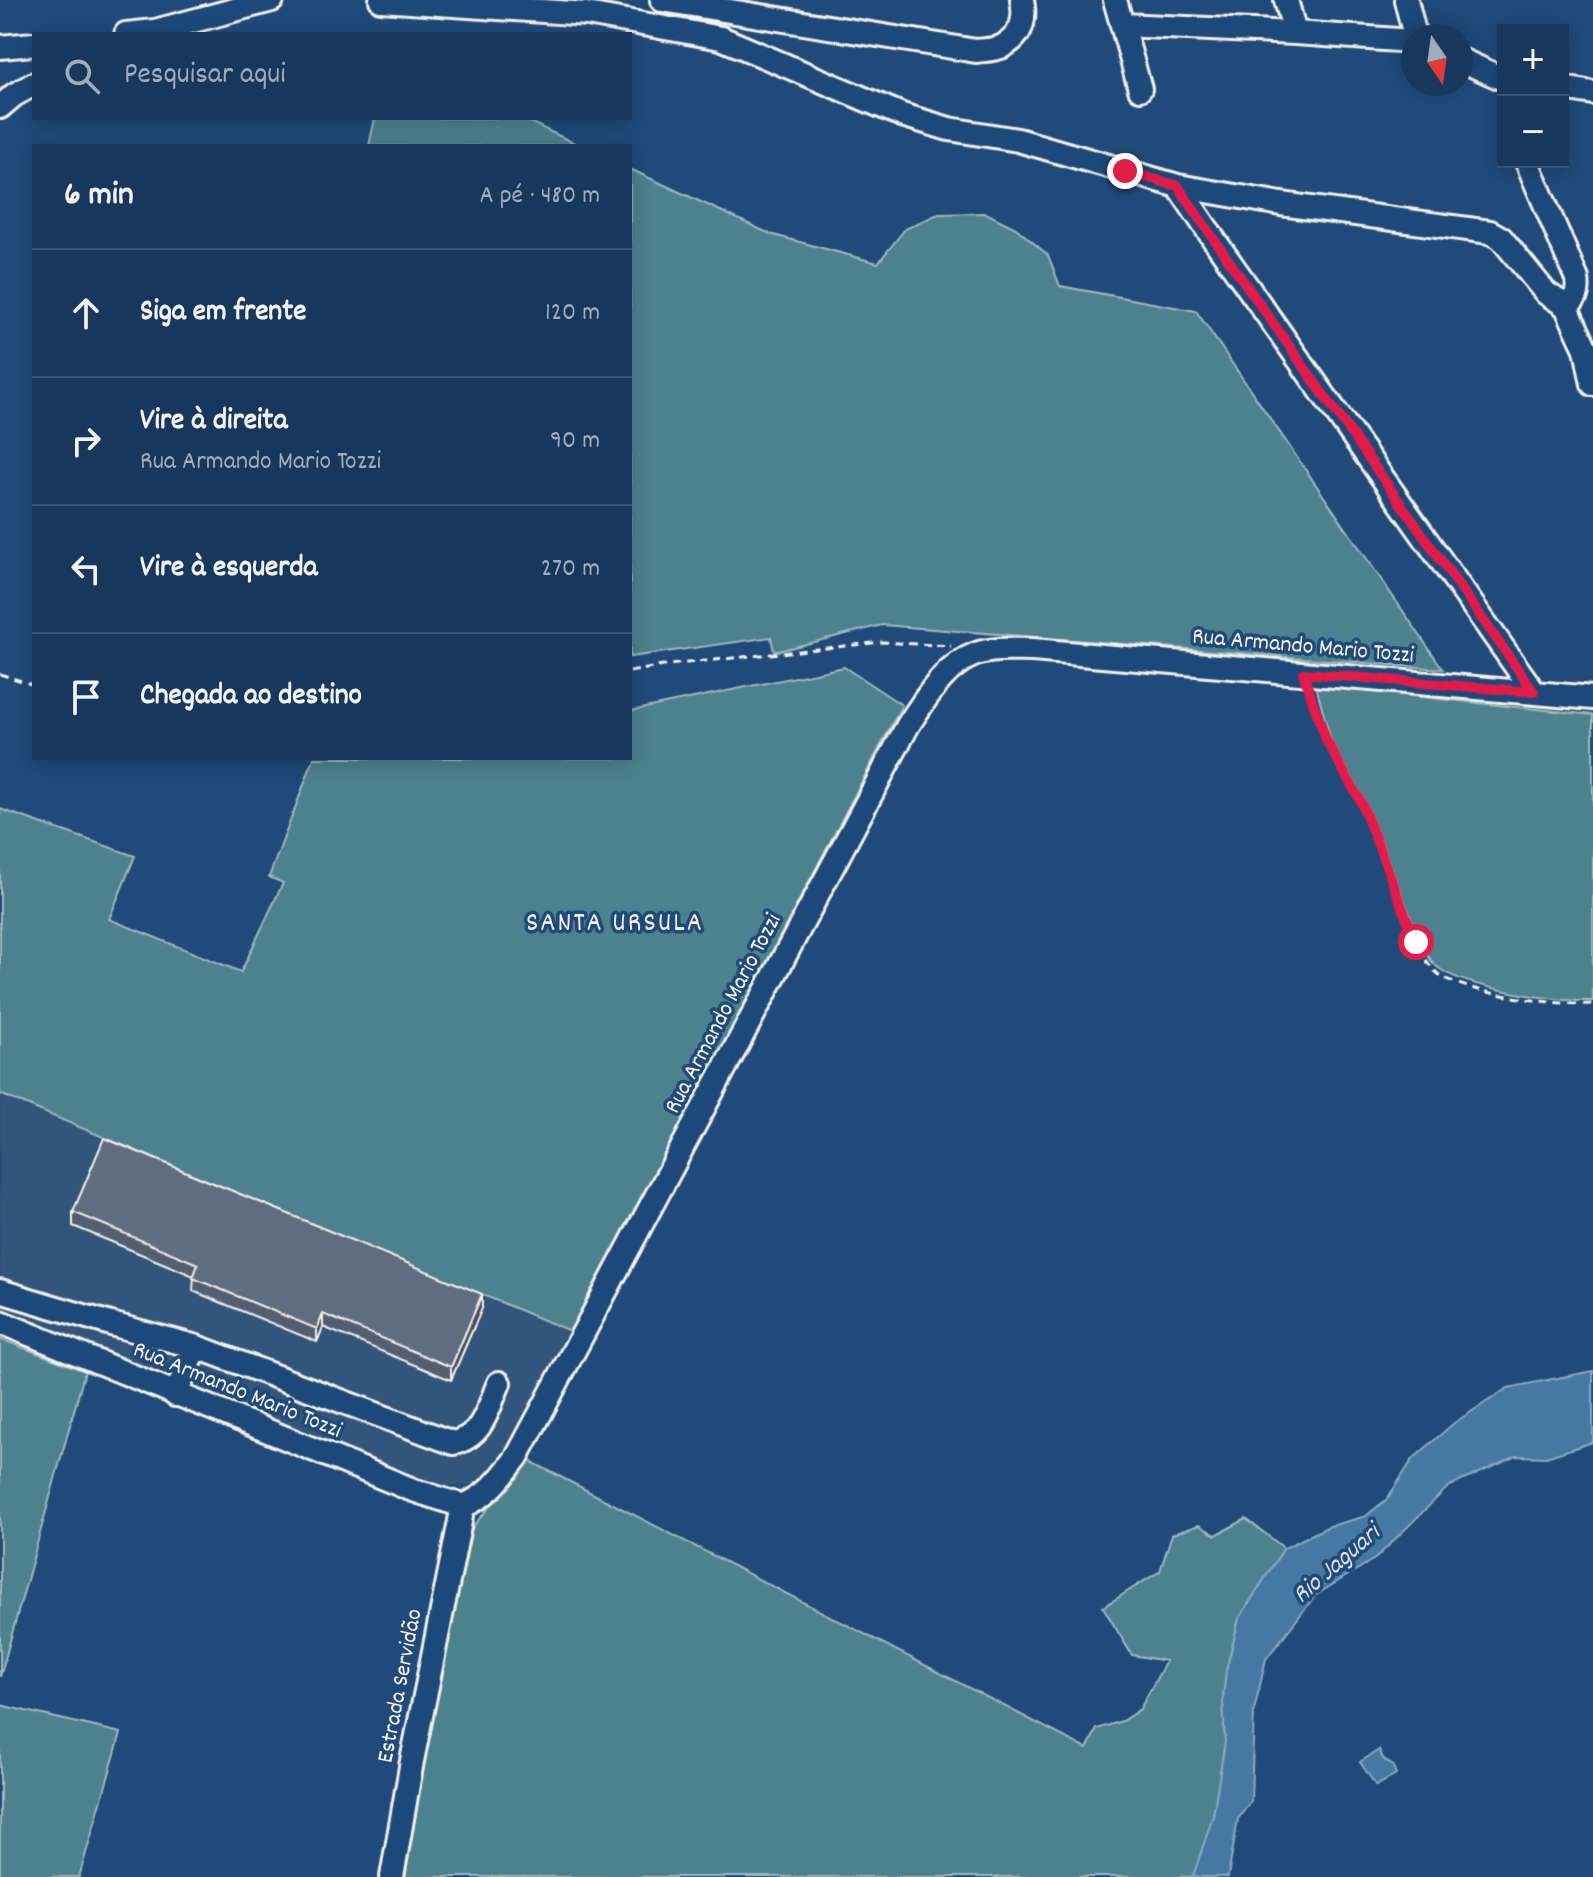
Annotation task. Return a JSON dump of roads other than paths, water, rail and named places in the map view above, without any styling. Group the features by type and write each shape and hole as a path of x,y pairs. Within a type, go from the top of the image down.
{"street":[{"path":"152,32 272,0"},
{"path":"381,0 587,14 721,38 902,115 949,129 1018,140 1178,186 1281,204 1490,232 1501,238 1546,293 1566,306 1586,349 1593,384"},
{"path":"662,0 976,51 1002,46 1018,33 1025,15 1022,0"},
{"path":"1115,0 1140,89"},
{"path":"1286,0 1295,33"},
{"path":"1406,0 1411,24"},
{"path":"1122,25 1401,37"},
{"path":"0,47 32,44"},
{"path":"1473,65 1497,76"},
{"path":"0,107 32,85"},
{"path":"1569,89 1593,93"},
{"path":"1530,168 1577,279 1579,292 1566,306"},
{"path":"1178,186 1534,692"},
{"name":"Rua Armando Mario Tozzi","path":"0,1322 413,1490 463,1506 485,1495 517,1457 908,725 938,682 956,664 977,654 1032,650 1593,698"},
{"path":"0,1291 197,1347 453,1443 472,1436 479,1427 499,1383"},
{"path":"175,1395 197,1347"},
{"name":"Estrada Servidão","path":"392,1877 463,1506"}],"water":[{"name":"Rio Jaguari","path":"1593,1371 1593,1442 1546,1457 1517,1456 1448,1487 1376,1558 1316,1595 1266,1659 1254,1711 1251,1801 1238,1819 1228,1877 1191,1877 1213,1816 1225,1742 1223,1699 1226,1671 1239,1619 1284,1548 1327,1527 1366,1516 1387,1499 1413,1459 1454,1423 1508,1388"},
{"path":"1379,1750 1383,1759 1393,1766 1396,1775 1376,1786 1360,1762"}],"district":[{"name":"SANTA URSULA","path":"615,925"}]}
